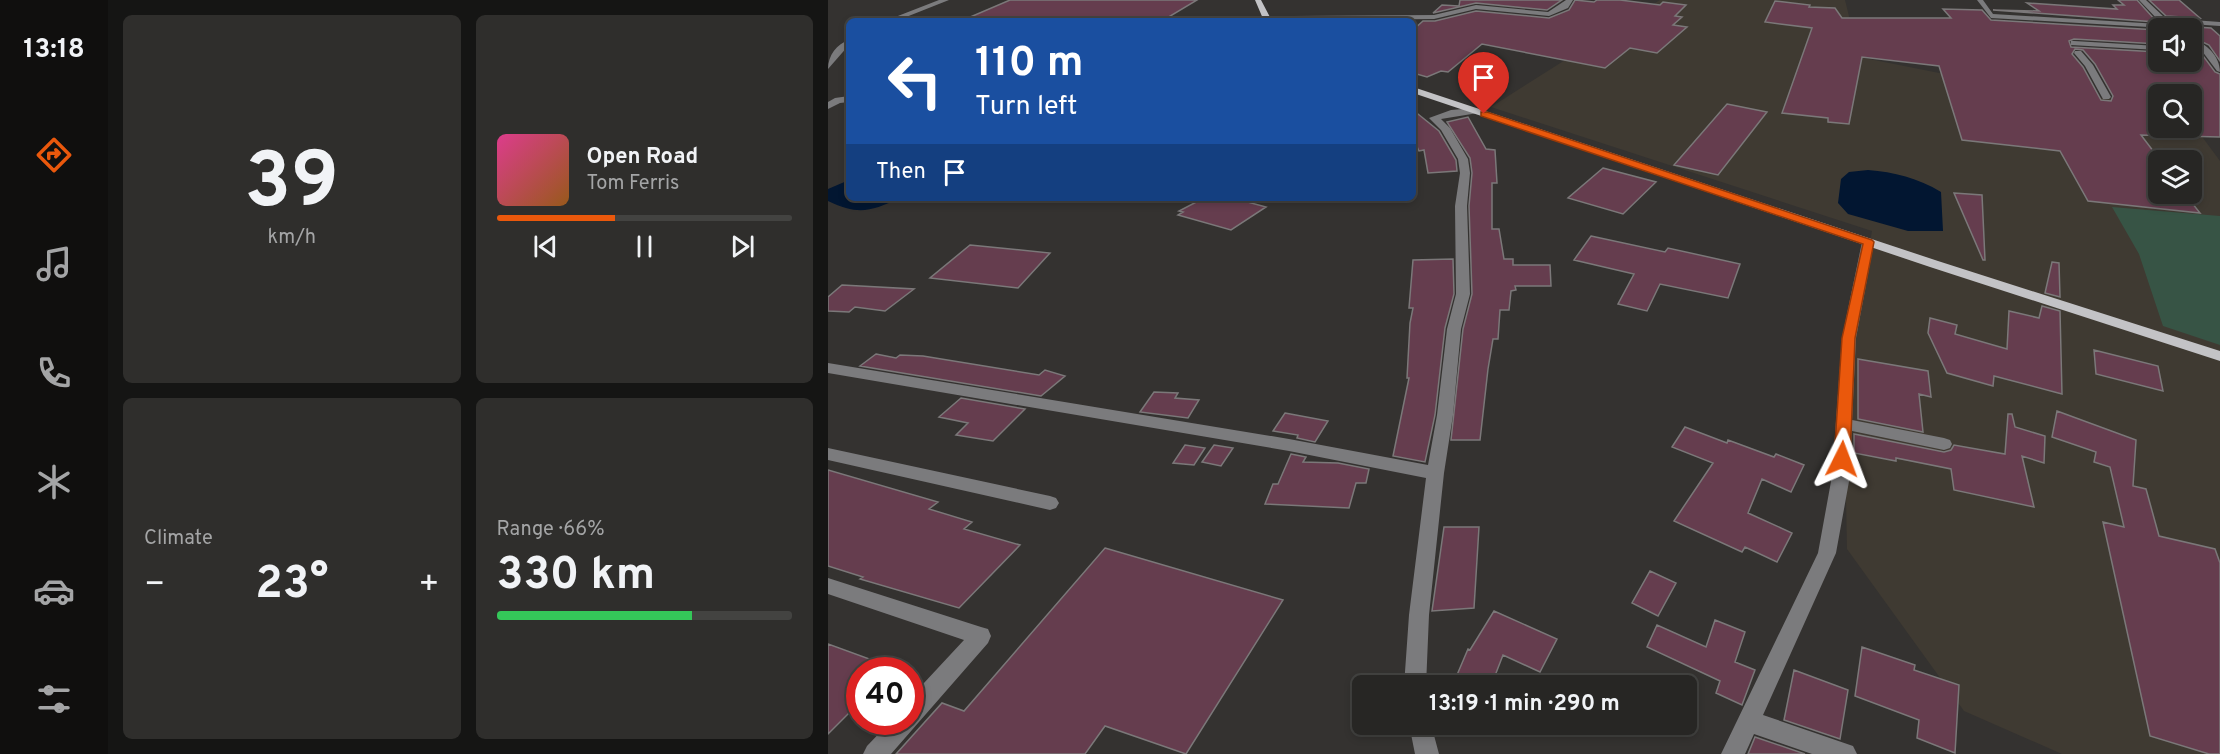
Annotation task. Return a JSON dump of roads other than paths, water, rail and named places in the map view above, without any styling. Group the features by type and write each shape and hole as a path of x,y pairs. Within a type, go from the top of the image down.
{"main road":[{"path":"1258,0 1264,18"},
{"path":"1416,91 1868,242 2220,356"}],"street":[{"path":"897,18 946,0"},
{"path":"1378,18 1434,17 1476,7 1549,14 1565,6 1570,0"},
{"path":"1980,0 1991,16 2148,26"},
{"path":"2142,0 2161,18"},
{"path":"2054,19 2070,37 2081,45 2087,54 2078,53 2089,65 2106,97"},
{"path":"2202,23 2220,24"},
{"path":"2070,37 2148,47"},
{"path":"828,46 846,43"},
{"path":"828,66 846,43"},
{"path":"2202,45 2220,69"},
{"path":"2202,54 2209,55"},
{"path":"828,93 838,100"},
{"path":"828,106 838,100 846,99"},
{"path":"1416,675 1419,615 1435,473 1445,415 1454,329 1464,294 1461,206 1465,173 1462,159 1445,128 1434,118 1451,113 1475,111"},
{"path":"1733,754 1827,553 1841,477 1849,338 1868,242"},
{"path":"828,368 1289,445 1435,473"},
{"path":"1844,424 1944,444"},
{"path":"828,454 1050,503"},
{"path":"828,586 981,636 924,699"},
{"path":"1748,720 1845,754"},
{"path":"876,754 893,735"},
{"path":"1422,735 1426,754"}],"water":[{"path":"1868,170 1906,176 1941,192 1943,231 1908,231 1848,214 1838,203 1841,179 1849,172"},
{"path":"846,181 846,201 894,201 873,209 849,209 828,201 828,189"}]}
